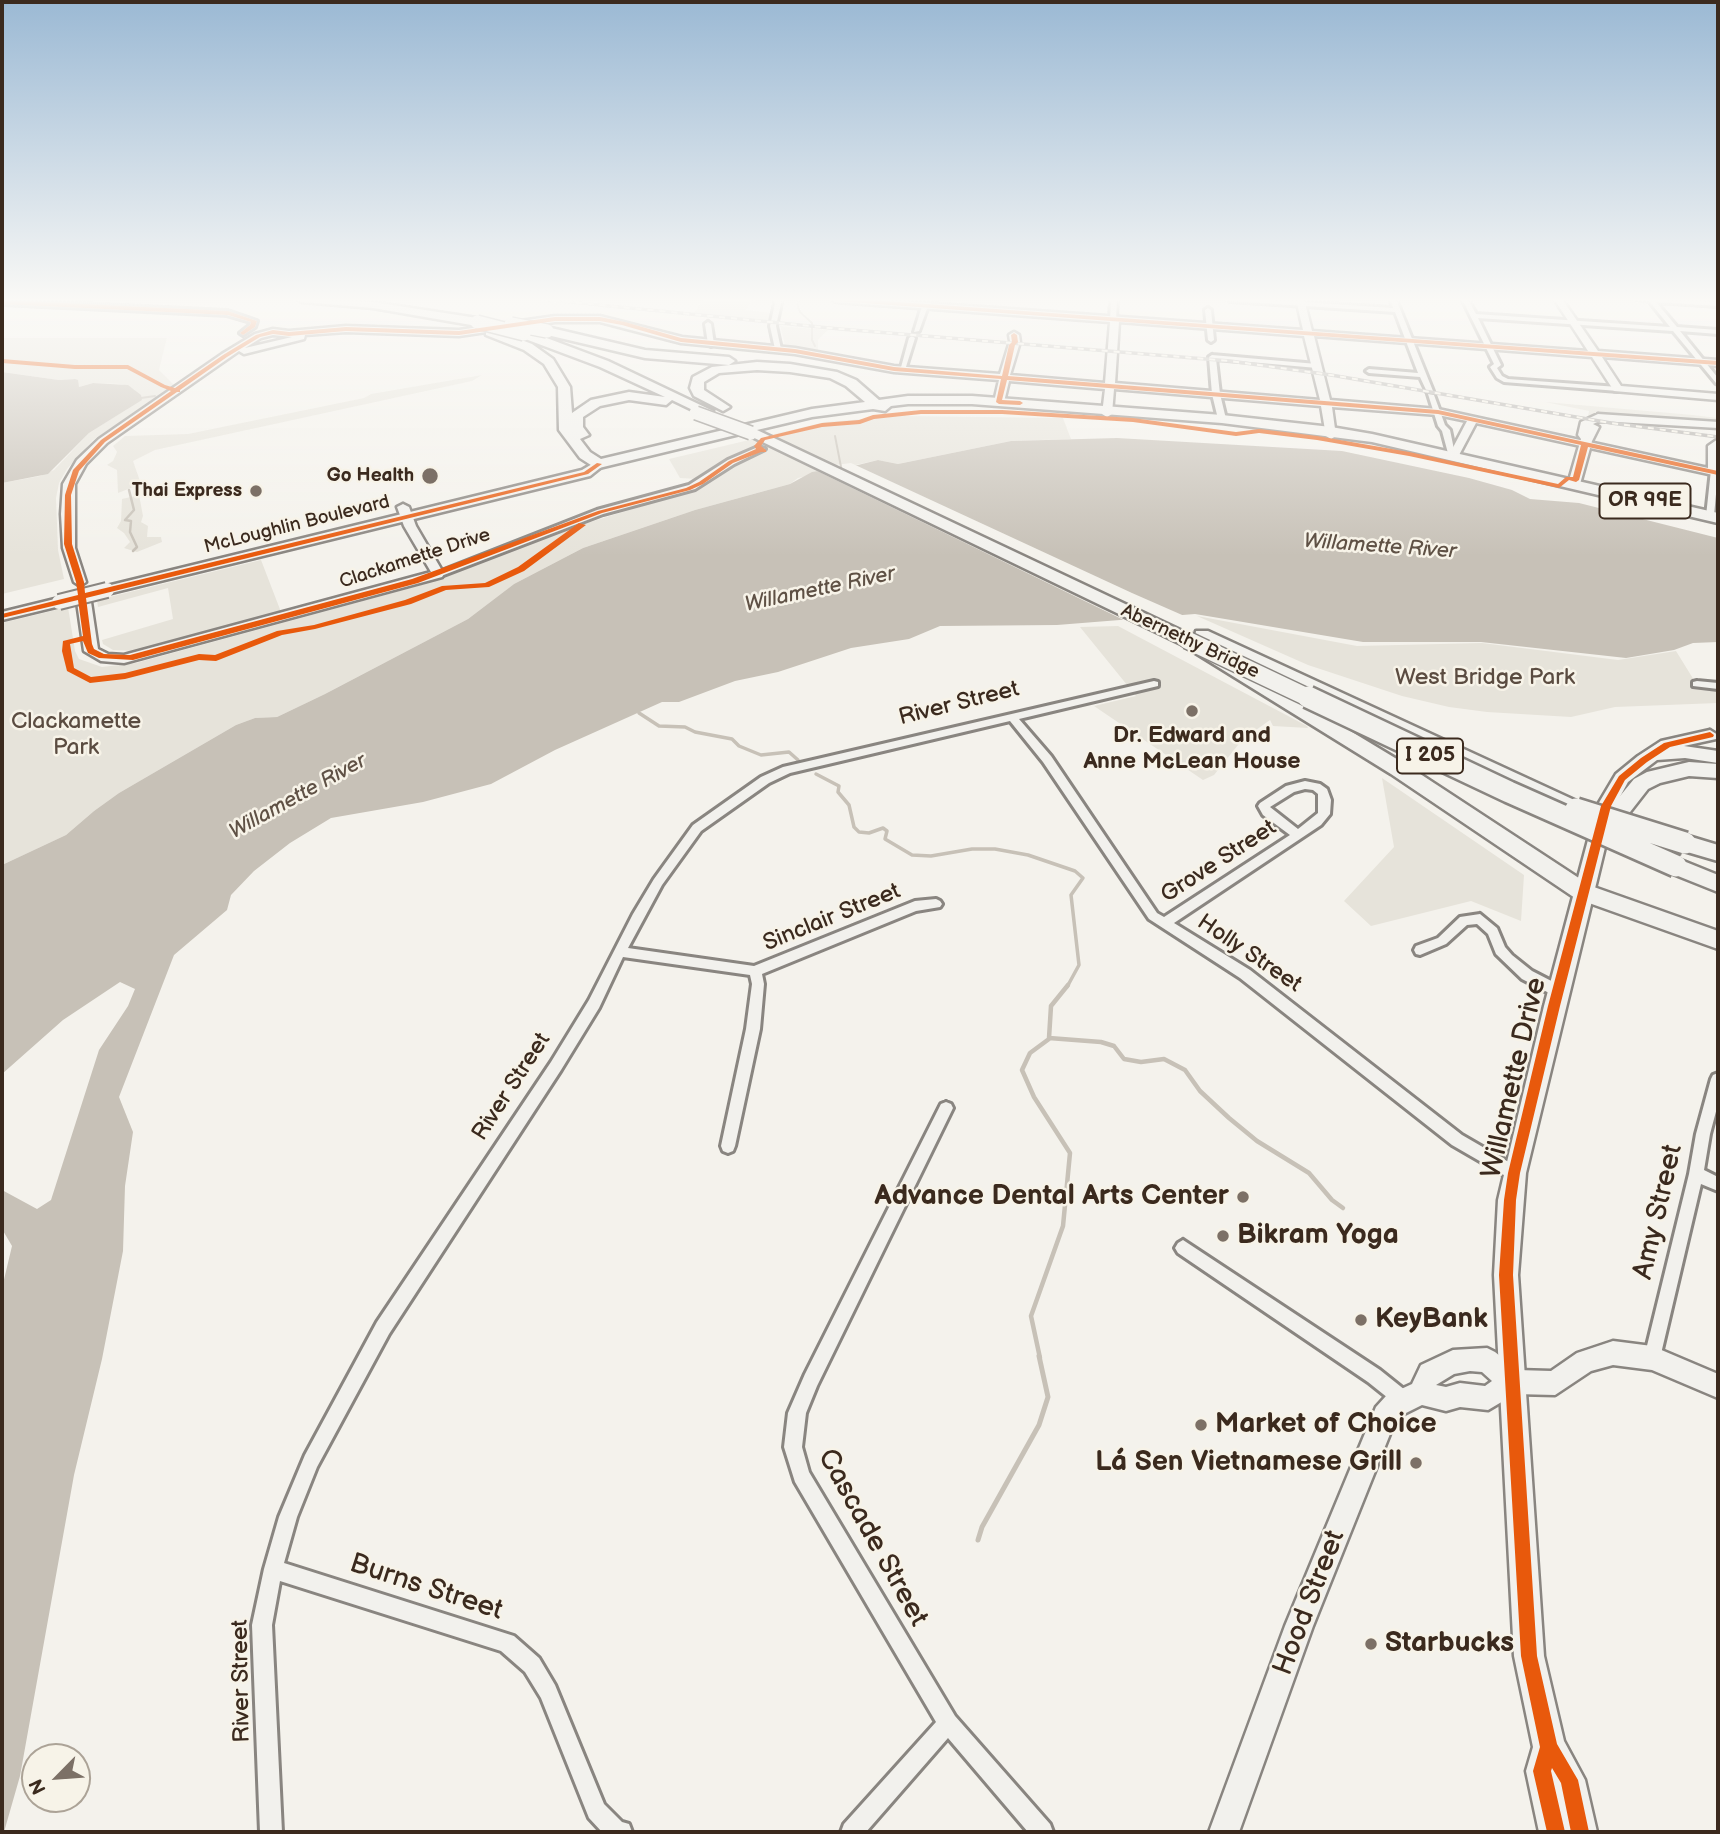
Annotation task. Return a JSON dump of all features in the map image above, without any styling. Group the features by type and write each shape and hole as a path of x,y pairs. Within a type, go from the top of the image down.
{"highway":[{"path":"562,385 566,398 566,430 585,455 599,464"},
{"name":"I 205","path":"652,385 711,410"},
{"path":"696,385 711,410"},
{"path":"851,385 878,406"},
{"path":"861,385 875,397 878,406"},
{"path":"838,410 854,398 854,386"},
{"path":"599,464 597,453 576,427 575,421 581,411 601,401 622,397 649,397 711,410 758,437"},
{"name":"McLoughlin Boulevard","path":"599,464 764,423 916,400 999,402 1331,433"},
{"name":"McLoughlin Boulevard","path":"878,406 891,409 1007,407 1107,412 1222,419 1331,433 1453,457 1715,517"},
{"name":"Abernethy Bridge","path":"711,410 758,437 1520,798 1681,855"},
{"name":"Abernethy Bridge","path":"758,437 1681,855"},
{"path":"591,446 635,454"},
{"path":"1186,640 1379,757 1583,892 1718,940"},
{"path":"1597,838 1641,784 1654,776 1689,769 1718,771"},
{"path":"1681,855 1718,853"},
{"name":"I 205","path":"1681,855 1718,870"},
{"name":"I 205","path":"1681,855 1718,884"}],"main road":[{"path":"1574,484 1594,423 1591,420 1604,417 1718,425"},
{"name":"McLoughlin Boulevard","path":"2,616 59,598 405,512 586,472 599,464"},
{"name":"McLoughlin Boulevard","path":"2,608 59,598"},
{"path":"1714,731 1711,741 1718,751"},
{"name":"Willamette Drive","path":"1580,1832 1569,1780 1549,1747 1529,1656 1506,1275 1514,1173 1606,806 1617,784 1628,773 1667,745 1714,731"},
{"path":"1652,756 1685,752 1718,757"},
{"name":"Willamette Drive","path":"1549,1747 1542,1771 1556,1832"}],"street":[{"path":"80,582 69,548 67,514 69,484 78,466 103,441 185,385"},
{"path":"999,402 1003,385"},
{"path":"1081,385 1438,412 1586,441 1716,473"},
{"path":"1215,385 1222,419"},
{"path":"1322,385 1331,433"},
{"path":"1426,385 1441,426 1446,430 1453,457"},
{"path":"1556,385 1718,397"},
{"path":"1615,385 1618,389"},
{"path":"1107,412 1109,387"},
{"path":"1453,457 1473,419"},
{"name":"Clackamette Drive","path":"84,602 88,645 95,653 113,659 130,658 438,574 604,511 692,487 731,462 758,437"},
{"path":"1715,517 1716,473 1713,446 1718,442"},
{"path":"405,512 438,574"},
{"name":"River Street","path":"271,1832 262,1625 273,1569 288,1517 311,1461 383,1328 556,1066 594,1004 658,882 697,828 765,780 787,770 1154,684"},
{"path":"1697,684 1718,687"},
{"name":"Holly Street","path":"1013,718 1046,759 1153,916 1245,974 1457,1140 1514,1173"},
{"name":"Grove Street","path":"1163,924 1298,835 1324,814 1324,795 1316,787 1305,785 1290,789 1264,806 1268,813 1298,835"},
{"name":"Sinclair Street","path":"728,1146 753,1029 758,984 755,971 915,906 936,904"},
{"path":"1420,950 1441,941 1464,920 1480,919 1493,931 1500,950 1508,959 1527,975 1558,990"},
{"path":"621,952 755,971"},
{"name":"Amy Street","path":"1652,1358 1718,1079"},
{"name":"Cascade Street","path":"946,1108 811,1380 797,1413 793,1447 801,1476 948,1723"},
{"path":"1696,1174 1718,1184"},
{"path":"1183,1248 1374,1376 1413,1397 1446,1399 1468,1395 1489,1398 1512,1382 1555,1383 1586,1361 1601,1355 1637,1354 1652,1358 1718,1387"},
{"name":"Hood Street","path":"1224,1832 1299,1626 1378,1429 1390,1409 1413,1397 1429,1373 1453,1362 1488,1360 1512,1382"},
{"name":"Burns Street","path":"273,1569 507,1643 531,1665 548,1692 596,1811 616,1831 621,1832"},
{"path":"852,1832 948,1723 1042,1832"}],"green space":[{"path":"122,385 175,386 93,440 67,469 59,483 56,498 58,550 64,579 2,594 2,483 40,476 54,470 89,433 127,409 135,390"},
{"path":"426,385 456,385 155,450 133,461 141,484 118,493 117,470 107,465 113,461 117,452 113,446 125,436 188,434 364,398 371,394"},
{"path":"1545,402 1693,415 1718,418 1718,422 1604,414 1588,416 1589,411"},
{"name":"Clackamette Park","path":"904,416 1063,418 1071,439 1011,441 898,464 878,460 798,478 790,484 695,510 583,548 514,584 468,619 325,694 277,717 255,718 236,725 119,793 66,835 2,865 2,623 68,607 75,651 79,659 102,667 136,663 425,584 574,527 701,488 697,479 680,478 669,459 825,422"},
{"path":"139,495 143,516 141,522 148,526 147,537 161,537 162,542 137,552 124,548 130,542 117,528 121,521 122,499"},
{"path":"261,560 281,612 136,651 113,650 103,644 102,640 173,619 168,588 98,607 97,600"},
{"name":"West Bridge Park","path":"1197,616 1357,646 1482,643 1618,660 1676,651 1697,685 1714,687 1718,693 1718,703 1615,707 1571,717 1449,707 1402,696 1308,665"},
{"path":"1118,626 1308,728 1273,726 1270,720 1242,740 1214,775 1203,780 1094,706 1136,696 1080,627"},
{"path":"1382,778 1524,875 1521,921 1471,901 1371,926 1344,901 1394,847"}],"water":[{"path":"2,385 79,385 79,387 128,385 141,395 142,400 89,433 48,474 2,483"},
{"name":"Willamette River","path":"1117,438 1342,451 1469,478 1512,490 1530,499 1579,503 1718,538 1718,642 1693,643 1674,650 1626,658 1481,642 1363,642 1195,614 1057,625 940,626 909,639 851,648 778,672 735,681 679,702 662,702 555,750 491,784 423,802 331,818 290,843 254,871 231,895 227,910 174,955 119,1097 133,1132 125,1186 123,1251 102,1359 74,1475 26,1743 21,1743 20,1776 2,1832 2,1288 12,1246 2,1229 2,1190 37,1209 51,1200 99,1050 128,1006 135,989 120,982 63,1020 2,1074 2,865 66,835 119,793 236,725 255,718 277,717 325,694 468,619 514,584 583,548 695,510 790,484 812,472 878,460 898,464 1011,441"}],"pier":[{"path":"851,463 1189,618 1132,624 811,468"}],"waterway":[{"path":"141,398 155,396"},
{"path":"835,436 842,472"},
{"path":"129,490 134,510 125,520 131,521 130,532 137,547 133,551"},
{"path":"639,713 659,726 685,727 695,732 732,739 739,746 761,755 789,752 798,760"},
{"path":"816,774 839,786 838,792 849,805 854,827 859,832 869,833 883,828 887,831 885,839 912,855 931,856 972,849 995,849 1028,855 1075,871 1083,878 1071,895 1079,965 1067,987"},
{"path":"1068,985 1051,1006 1049,1038 1101,1042 1114,1046 1124,1059 1141,1062 1164,1059 1185,1070 1200,1091 1229,1118 1257,1141 1309,1173 1332,1200 1343,1208"},
{"path":"1040,1358 1031,1316 1063,1226 1070,1153 1034,1097 1022,1070 1030,1053 1049,1039"},
{"path":"978,1540 982,1527 1039,1425 1048,1397 1039,1356"}],"railway":[{"path":"1387,385 1611,423 1718,437"}],"cycle path":[{"path":"160,385 178,391"},
{"path":"184,385 103,441 76,470 68,495 68,544 80,582 88,644 91,651 102,656 130,658 415,581 600,512 688,489 731,462 761,449"},
{"path":"1003,385 999,402 1020,403"},
{"path":"1091,385 1438,412 1718,473"},
{"path":"764,451 757,446 763,439 822,425 921,412 1002,412 1133,420 1212,432 1236,434 1259,431 1317,438 1409,454 1559,486 1568,478 1576,480 1585,444"},
{"path":"2,616 586,473 599,464"},
{"path":"87,637 66,643 66,651 70,669 90,680 125,676 199,657 216,658 280,633 315,627 408,602 445,588 486,585 521,569 582,525"},
{"path":"1580,1832 1569,1780 1549,1747 1529,1656 1506,1275 1510,1200 1554,1006 1606,806 1622,778 1644,760 1667,745 1710,735"},
{"path":"1549,1747 1542,1771 1556,1832"}],"place":[{"name":"Go Health","path":"430,476"},
{"name":"Thai Express","path":"256,491"},
{"name":"Dr. Edward and Anne McLean House","path":"1192,711"},
{"name":"Advance Dental Arts Center","path":"1243,1197"},
{"name":"Bikram Yoga","path":"1223,1236"},
{"name":"KeyBank","path":"1361,1320"},
{"name":"Market of Choice","path":"1201,1425"},
{"name":"Lá Sen Vietnamese Grill","path":"1416,1463"},
{"name":"Starbucks","path":"1371,1644"}]}
